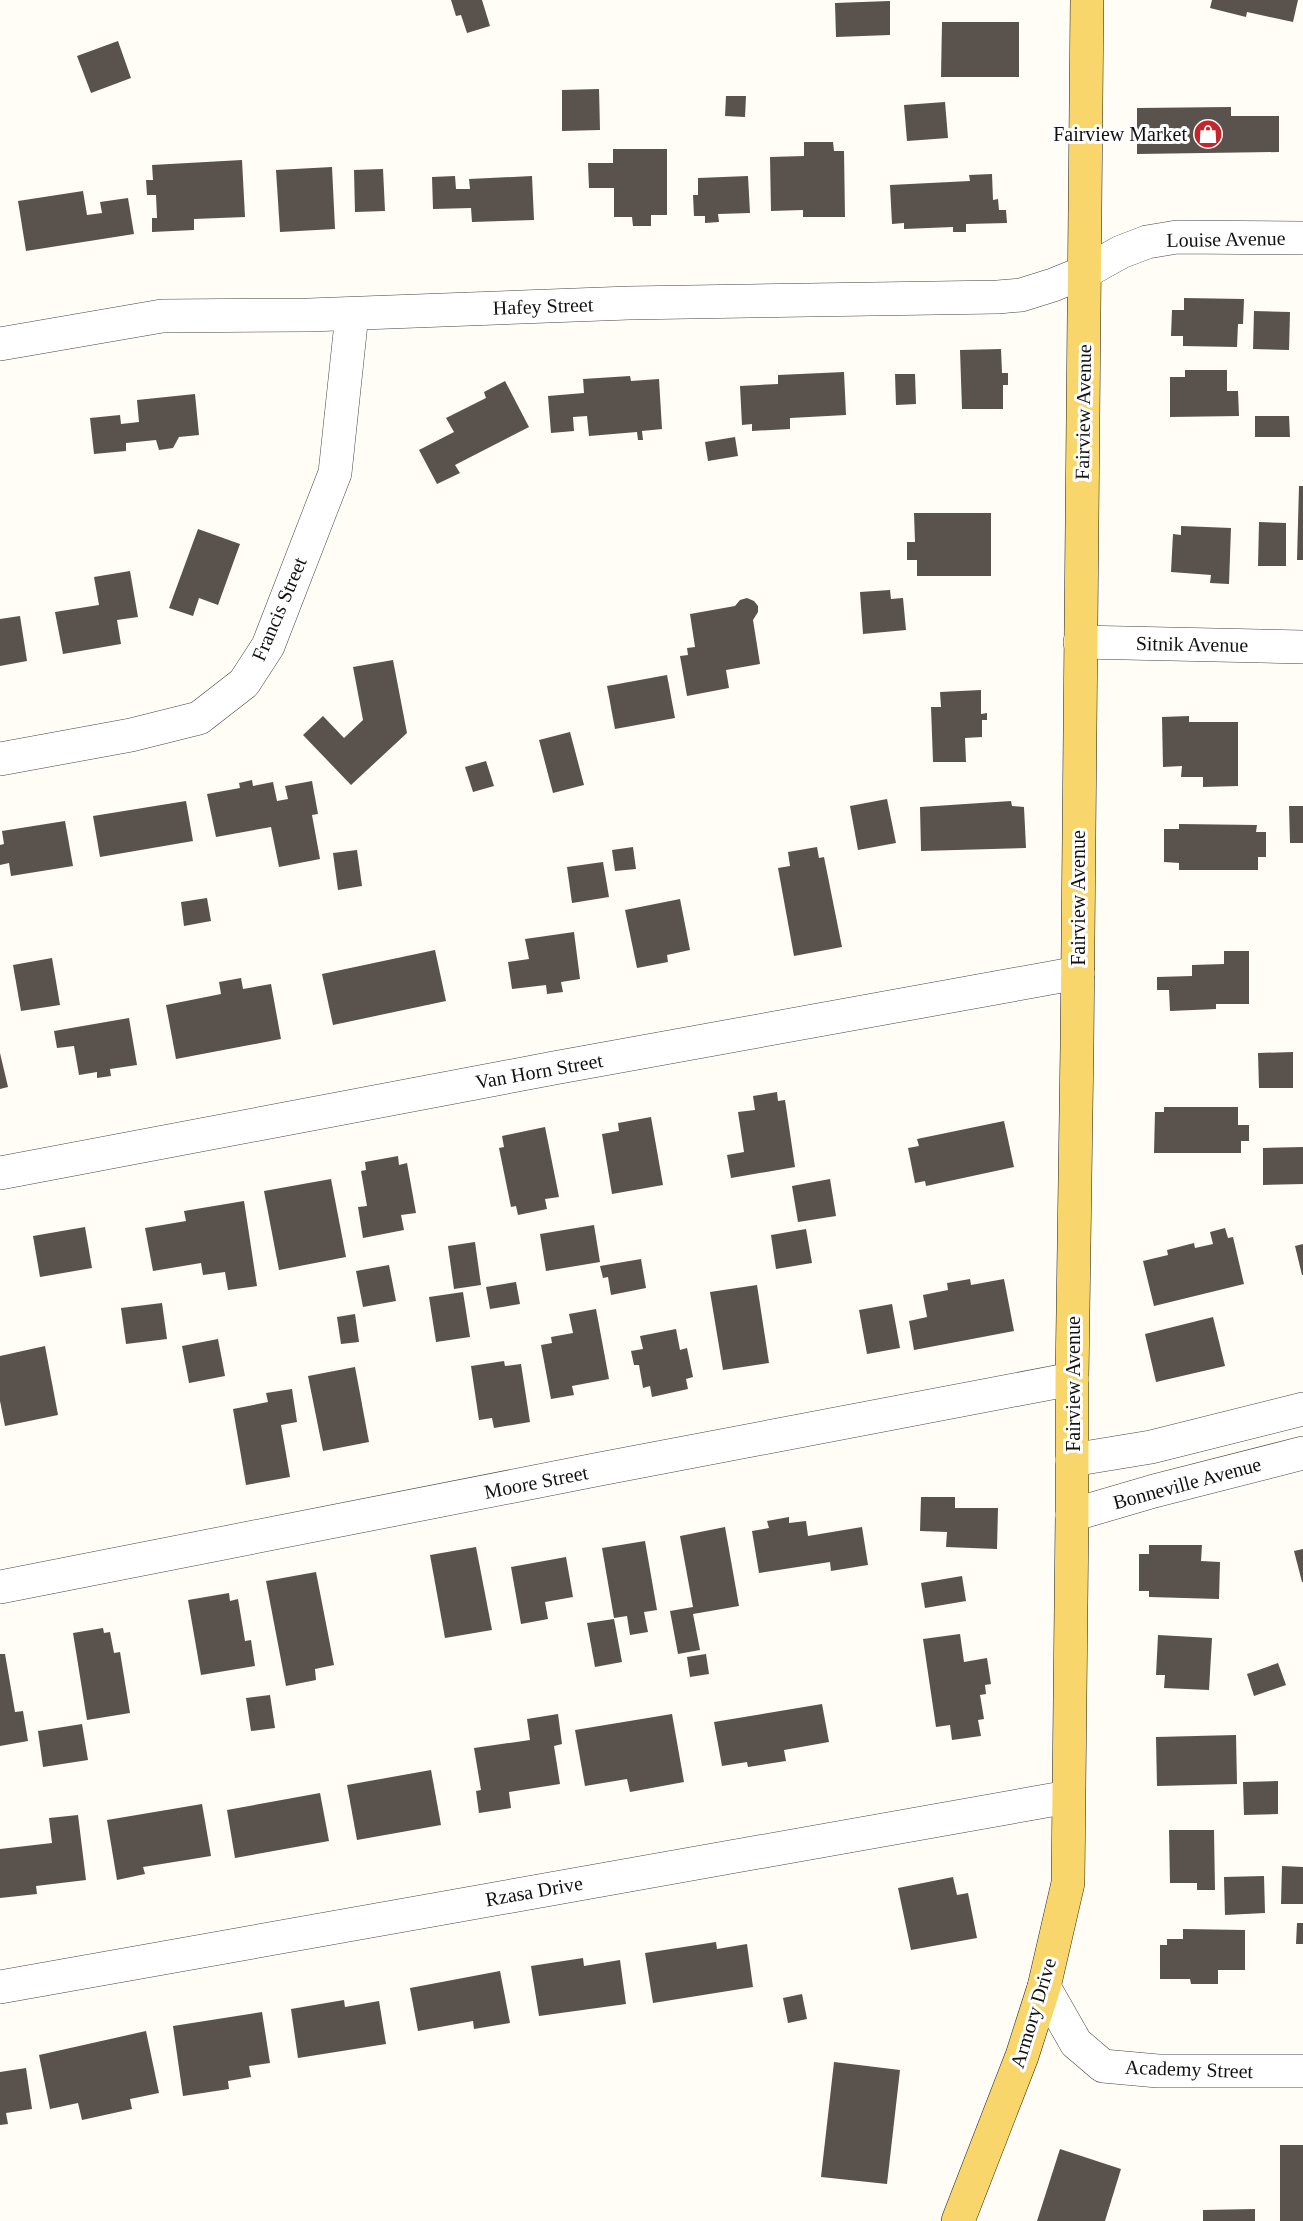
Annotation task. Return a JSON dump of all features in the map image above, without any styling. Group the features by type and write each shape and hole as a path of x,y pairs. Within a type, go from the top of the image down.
{"main road":[{"name":"Fairview Avenue","path":"1068,1797 1087,0"},
{"name":"Armory Drive","path":"958,2221 1022,2055 1044,1987 1068,1883 1068,1797"}],"street":[{"name":"Louise Avenue","path":"1085,272 1121,252 1147,242 1177,237 1303,238"},
{"name":"Hafey Street","path":"0,344 162,316 352,314 629,303 998,297 1021,295 1085,272"},
{"name":"Francis Street","path":"0,759 131,735 199,718 244,683 268,646 335,473 352,314"},
{"name":"Sitnik Avenue","path":"1080,642 1303,646"},
{"name":"Van Horn Street","path":"0,1173 1078,973"},
{"name":"Moore Street","path":"0,1587 1072,1379"},
{"path":"1072,1460 1151,1447 1303,1409"},
{"name":"Bonneville Avenue","path":"1072,1515 1154,1491 1303,1453"},
{"name":"Rzasa Drive","path":"0,1988 1068,1797"},
{"name":"Academy Street","path":"1044,1987 1076,2043 1103,2066 1158,2071 1303,2071"}],"building":[{"path":"451,0 482,0 490,26 467,33 461,15 456,16"},
{"path":"1212,0 1298,0 1293,22 1247,12 1246,17 1210,8"},
{"path":"890,1 890,35 836,37 835,3"},
{"path":"942,22 1019,22 1019,77 941,77"},
{"path":"118,41 131,78 91,93 77,56"},
{"path":"599,89 600,130 562,131 562,90"},
{"path":"726,96 746,96 745,117 725,116"},
{"path":"945,102 948,138 907,141 904,105"},
{"name":"Fairview Market","path":"1231,107 1231,116 1279,116 1279,152 1137,154 1137,108"},
{"path":"804,142 833,142 834,151 844,151 845,217 803,217 803,210 771,211 770,157 804,156"},
{"path":"613,149 667,149 667,215 651,215 651,226 633,226 632,217 614,217 614,188 589,188 588,163 613,163"},
{"path":"242,160 245,217 194,219 194,230 152,232 152,218 157,218 156,195 147,195 146,180 153,180 152,165"},
{"path":"332,167 335,229 280,232 276,170"},
{"path":"383,169 385,211 355,212 354,170"},
{"path":"992,174 993,200 998,199 999,210 1006,210 1007,223 966,224 966,232 953,232 953,227 904,229 904,223 892,224 890,185 970,181 969,175"},
{"path":"455,176 456,189 470,189 469,179 532,176 534,220 472,222 471,208 433,209 432,177"},
{"path":"748,176 750,213 718,214 719,222 705,223 705,216 694,216 693,195 698,195 698,178"},
{"path":"83,191 87,215 102,213 100,202 128,198 134,234 26,251 18,201"},
{"path":"1184,298 1244,299 1243,324 1238,324 1237,347 1183,346 1183,336 1171,336 1172,310 1184,310"},
{"path":"1254,311 1290,312 1289,350 1253,349"},
{"path":"1001,349 1002,373 1008,373 1008,385 1003,385 1003,409 962,409 960,350"},
{"path":"1185,370 1227,370 1227,391 1238,391 1239,416 1170,417 1170,377 1185,377"},
{"path":"844,372 846,415 790,418 790,429 752,431 752,424 742,425 740,386 778,384 778,375"},
{"path":"895,374 915,374 916,404 896,405"},
{"path":"630,376 631,381 659,379 662,429 642,431 643,440 638,440 637,432 589,436 587,416 573,417 574,431 551,433 548,396 584,393 583,379"},
{"path":"505,381 529,427 455,465 460,473 437,484 419,450 454,432 446,418 486,398 484,392"},
{"path":"195,394 199,435 179,437 173,448 159,450 156,440 126,443 126,451 94,454 90,418 120,415 121,424 139,422 137,400"},
{"path":"1255,416 1289,416 1290,437 1255,437"},
{"path":"735,437 738,456 708,461 705,442"},
{"path":"1299,486 1303,486 1303,560 1297,560"},
{"path":"914,513 991,513 991,576 917,576 917,560 907,560 907,542 915,542"},
{"path":"1259,522 1286,523 1286,566 1258,566"},
{"path":"1181,526 1231,528 1229,584 1210,583 1211,575 1171,572 1173,534 1181,535"},
{"path":"198,529 240,544 218,605 199,598 193,616 169,608"},
{"path":"130,571 138,617 117,620 121,644 63,654 55,612 99,605 94,577"},
{"path":"890,590 891,599 903,598 906,630 863,634 860,592"},
{"path":"747,598 758,606 758,612 753,620 760,664 726,670 729,688 687,696 680,656 688,655 687,648 695,647 690,614 735,606 740,600"},
{"path":"20,616 27,661 0,666 0,619"},
{"path":"393,660 407,733 351,785 303,735 323,716 344,738 363,720 353,667"},
{"path":"667,675 675,718 615,729 607,686"},
{"path":"981,690 981,714 987,713 987,720 982,720 982,737 965,738 966,762 933,762 931,707 941,707 940,692"},
{"path":"1189,716 1189,722 1238,722 1238,786 1203,787 1203,777 1181,777 1182,766 1163,767 1162,717"},
{"path":"570,732 584,785 553,793 539,740"},
{"path":"486,761 494,786 473,792 465,767"},
{"path":"252,780 253,786 273,782 277,801 288,799 285,786 312,781 318,814 312,815 320,859 279,867 271,827 216,837 207,794 240,788 239,783"},
{"path":"887,799 896,843 858,850 850,806"},
{"path":"186,801 193,841 100,857 93,816"},
{"path":"1011,801 1012,806 1024,807 1026,848 921,851 920,807"},
{"path":"1289,806 1303,806 1303,843 1290,843"},
{"path":"65,821 73,866 11,876 9,863 0,865 0,845 4,844 2,831"},
{"path":"1179,824 1257,825 1256,832 1266,832 1266,857 1258,857 1258,870 1179,870 1179,863 1164,862 1164,829 1179,829"},
{"path":"633,847 636,869 615,871 612,850"},
{"path":"817,847 819,858 824,857 842,947 794,956 778,868 790,866 788,852"},
{"path":"357,850 362,886 338,890 333,853"},
{"path":"603,862 609,897 572,903 567,867"},
{"path":"207,898 211,921 184,926 181,902"},
{"path":"680,899 690,950 667,955 668,962 637,968 625,910"},
{"path":"574,932 580,979 561,982 563,992 547,994 546,985 512,989 508,962 529,959 525,939"},
{"path":"435,950 446,1001 333,1025 322,974"},
{"path":"1224,951 1249,951 1249,1004 1216,1004 1216,1009 1170,1011 1169,990 1157,990 1157,977 1192,976 1192,965 1224,964"},
{"path":"52,958 60,1005 21,1011 13,965"},
{"path":"241,978 243,989 271,984 281,1039 176,1059 166,1005 221,994 219,982"},
{"path":"129,1018 137,1065 110,1069 111,1076 97,1078 97,1072 79,1075 74,1046 57,1048 54,1031"},
{"path":"1293,1052 1293,1088 1259,1088 1258,1053"},
{"path":"0,1053 8,1087 0,1089"},
{"path":"777,1092 778,1101 785,1100 795,1167 731,1178 727,1155 744,1152 738,1112 755,1110 753,1096"},
{"path":"1164,1107 1238,1107 1238,1125 1249,1125 1249,1141 1241,1141 1241,1153 1154,1153 1155,1112 1164,1112"},
{"path":"651,1117 663,1185 612,1194 602,1134 619,1131 618,1123"},
{"path":"1004,1121 1014,1167 926,1186 925,1181 915,1183 908,1148 919,1146 917,1139"},
{"path":"545,1127 559,1197 545,1199 547,1209 518,1215 516,1206 511,1207 499,1148 504,1147 502,1136"},
{"path":"1303,1147 1303,1184 1263,1185 1263,1148"},
{"path":"398,1156 399,1165 407,1163 416,1213 401,1215 404,1230 363,1238 358,1207 367,1206 361,1171 366,1170 365,1162"},
{"path":"331,1179 346,1257 279,1270 264,1191"},
{"path":"830,1179 836,1216 798,1222 792,1186"},
{"path":"244,1201 257,1286 228,1290 225,1272 203,1275 201,1263 153,1271 145,1228 186,1221 184,1211"},
{"path":"594,1225 600,1262 546,1271 540,1234"},
{"path":"85,1227 92,1268 40,1277 33,1236"},
{"path":"1225,1228 1228,1238 1233,1237 1244,1284 1154,1306 1143,1261 1168,1255 1167,1250 1194,1243 1195,1248 1213,1244 1210,1232"},
{"path":"806,1229 812,1263 776,1269 771,1235"},
{"path":"475,1242 481,1285 454,1289 448,1246"},
{"path":"1303,1244 1303,1275 1302,1275 1295,1246"},
{"path":"641,1259 646,1288 611,1295 608,1277 603,1278 600,1266"},
{"path":"389,1265 396,1301 363,1307 356,1271"},
{"path":"970,1279 971,1285 1004,1279 1014,1331 914,1350 909,1321 927,1317 923,1295 948,1290 947,1283"},
{"path":"516,1282 520,1304 490,1309 486,1287"},
{"path":"757,1285 769,1363 723,1370 710,1292"},
{"path":"463,1292 470,1337 436,1342 429,1297"},
{"path":"162,1303 167,1339 126,1344 121,1308"},
{"path":"892,1304 900,1348 867,1354 859,1310"},
{"path":"596,1309 609,1379 572,1386 574,1395 551,1399 541,1345 552,1343 551,1337 573,1333 569,1314"},
{"path":"355,1314 359,1342 341,1344 337,1317"},
{"path":"1213,1317 1225,1366 1156,1382 1145,1334"},
{"path":"676,1329 680,1350 687,1348 693,1377 686,1379 688,1389 652,1397 650,1386 643,1388 639,1365 634,1365 631,1351 643,1349 640,1336"},
{"path":"218,1339 225,1376 189,1383 182,1346"},
{"path":"45,1346 58,1415 5,1426 0,1401 0,1356"},
{"path":"504,1361 505,1366 521,1364 530,1422 494,1428 492,1418 479,1420 471,1366"},
{"path":"355,1367 369,1442 323,1451 308,1376"},
{"path":"292,1389 297,1422 281,1425 290,1477 246,1485 233,1409 268,1402 266,1393"},
{"path":"921,1497 955,1497 955,1508 998,1508 997,1549 946,1547 947,1532 920,1531"},
{"path":"789,1517 789,1523 806,1521 808,1536 862,1527 868,1565 831,1571 830,1562 759,1573 752,1531 769,1528 767,1521"},
{"path":"725,1527 739,1606 693,1614 700,1650 678,1654 670,1611 693,1607 680,1536"},
{"path":"645,1541 657,1610 644,1612 648,1632 630,1635 627,1616 614,1618 602,1548"},
{"path":"1149,1545 1202,1545 1201,1561 1220,1562 1219,1599 1149,1597 1149,1591 1139,1591 1139,1554 1149,1554"},
{"path":"476,1547 492,1630 445,1638 430,1555"},
{"path":"1303,1549 1303,1582 1302,1582 1294,1551"},
{"path":"566,1557 573,1597 545,1602 548,1619 521,1624 511,1567"},
{"path":"316,1572 334,1665 315,1669 316,1680 286,1686 266,1581"},
{"path":"962,1576 966,1601 925,1608 921,1583"},
{"path":"229,1593 230,1601 238,1599 245,1641 251,1640 255,1666 201,1675 188,1600"},
{"path":"614,1619 622,1662 595,1667 587,1623"},
{"path":"103,1628 104,1633 110,1632 114,1653 120,1652 130,1713 87,1720 73,1633"},
{"path":"960,1634 964,1662 987,1658 991,1684 985,1685 986,1694 980,1695 984,1719 978,1720 981,1736 952,1740 950,1725 936,1727 923,1639"},
{"path":"1158,1635 1212,1638 1209,1690 1164,1688 1165,1675 1156,1675"},
{"path":"0,1654 5,1654 15,1712 23,1711 28,1741 0,1746"},
{"path":"706,1654 709,1674 690,1677 687,1657"},
{"path":"1278,1663 1286,1685 1254,1696 1247,1674"},
{"path":"270,1695 275,1728 251,1731 246,1698"},
{"path":"822,1704 829,1742 784,1750 786,1761 748,1767 747,1762 722,1766 714,1722"},
{"path":"558,1714 562,1744 554,1746 560,1784 509,1792 511,1808 479,1813 476,1791 481,1790 474,1748 530,1740 527,1719"},
{"path":"672,1714 684,1782 630,1792 627,1779 585,1786 575,1730"},
{"path":"82,1724 88,1760 43,1767 38,1731"},
{"path":"1236,1735 1237,1784 1157,1786 1156,1737"},
{"path":"431,1770 441,1825 357,1840 347,1785"},
{"path":"1278,1781 1278,1814 1244,1815 1243,1782"},
{"path":"320,1793 329,1841 235,1858 227,1810"},
{"path":"202,1804 211,1856 143,1867 145,1874 117,1880 107,1820"},
{"path":"78,1815 86,1880 36,1886 37,1894 0,1898 0,1849 52,1843 49,1818"},
{"path":"1169,1830 1214,1830 1215,1890 1197,1890 1197,1883 1170,1883"},
{"path":"1282,1866 1303,1867 1303,1904 1281,1904"},
{"path":"1264,1876 1265,1913 1225,1915 1224,1877"},
{"path":"953,1877 957,1895 968,1893 977,1938 911,1950 898,1888"},
{"path":"1297,1923 1303,1923 1303,1944 1296,1944"},
{"path":"1183,1929 1245,1930 1245,1970 1218,1970 1218,1984 1191,1984 1190,1979 1160,1979 1160,1945 1167,1945 1167,1939 1183,1939"},
{"path":"716,1942 717,1949 747,1944 753,1987 653,2003 645,1953"},
{"path":"583,1958 584,1966 620,1960 626,2004 539,2016 531,1966"},
{"path":"500,1971 510,2023 474,2029 473,2021 418,2031 410,1988"},
{"path":"802,1994 807,2019 788,2023 783,1998"},
{"path":"344,2000 345,2007 379,2001 386,2044 298,2058 291,2009"},
{"path":"262,2012 270,2063 249,2066 251,2077 228,2081 229,2089 183,2096 173,2026"},
{"path":"146,2031 159,2093 130,2099 132,2109 82,2120 78,2103 50,2109 39,2055"},
{"path":"834,2062 900,2070 887,2184 821,2177"},
{"path":"26,2068 32,2109 6,2113 8,2124 0,2125 0,2072"},
{"path":"1280,2145 1303,2145 1303,2221 1280,2221"},
{"path":"1060,2149 1121,2169 1105,2221 1037,2221"},
{"path":"1255,2209 1255,2221 1203,2221 1203,2210"}],"place":[{"name":"Fairview Market","path":"1208,134"}]}
